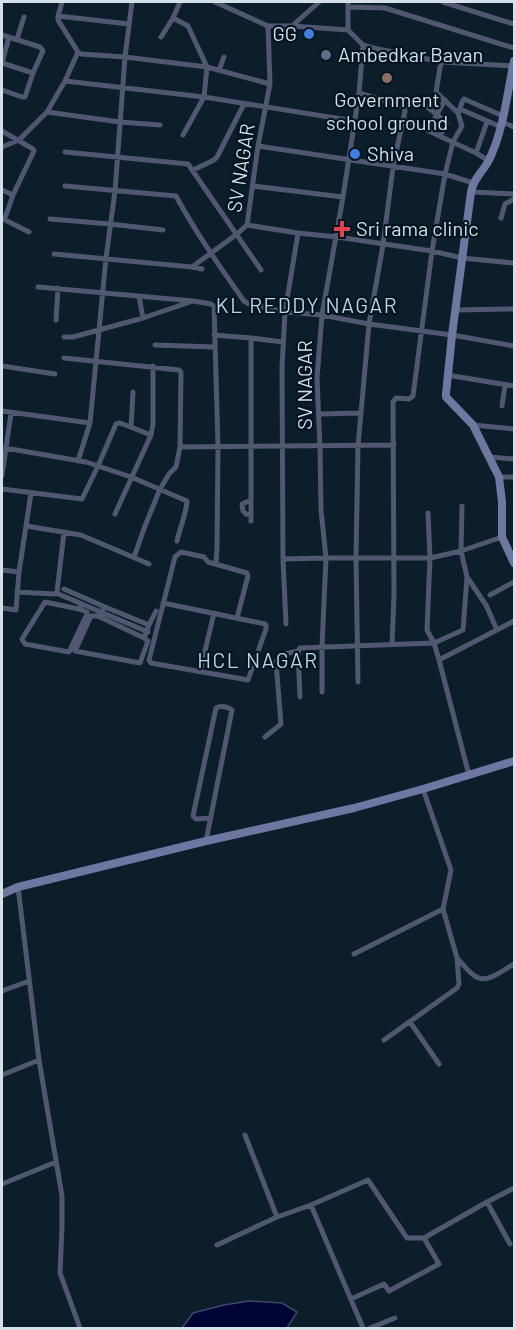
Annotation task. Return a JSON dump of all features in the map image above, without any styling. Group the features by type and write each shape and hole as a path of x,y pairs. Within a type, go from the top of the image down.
{"street":[{"path":"62,2 58,20 81,54 207,67 270,84"},
{"path":"78,461 90,423 115,191 125,57 132,2"},
{"path":"161,37 180,2"},
{"path":"215,2 268,26 348,30 363,45 441,62 514,63 512,87 502,122 489,160 473,183 471,192 447,375 447,397 473,424 499,477 502,537 514,563"},
{"path":"292,26 319,2"},
{"path":"443,2 514,24"},
{"path":"348,30 348,4 385,8 514,48"},
{"path":"17,39 24,16"},
{"path":"58,16 129,24"},
{"path":"173,18 188,26 207,67 204,97 183,135"},
{"name":"SV NAGAR","path":"268,26 270,84 258,146 247,225 432,251 462,258 514,263"},
{"path":"2,35 43,51 25,97 2,90"},
{"path":"9,37 2,63 33,73"},
{"name":"SV NAGAR","path":"322,692 326,558 321,510 317,378 322,315 344,197 359,93 363,45"},
{"path":"2,147 19,140 47,112 78,52"},
{"path":"219,70 224,57"},
{"path":"441,62 436,92 459,111 487,122 502,122"},
{"path":"65,81 204,97 354,121"},
{"path":"359,93 405,108"},
{"path":"428,130 445,100"},
{"path":"393,645 393,402 396,398 409,399 413,396 432,251 445,174 453,142 462,126 459,111 463,100 502,122 514,126"},
{"path":"358,682 356,558 358,446 369,324 383,245 393,167 405,108 415,101 436,114 447,123 440,136"},
{"path":"193,170 217,157 244,104"},
{"path":"47,112 160,125"},
{"path":"403,119 489,160"},
{"path":"476,153 487,122"},
{"path":"2,130 34,151 13,195 5,220 29,232"},
{"path":"258,146 445,174 473,183"},
{"path":"65,152 190,165 261,270"},
{"path":"65,186 176,196 210,254 244,301 249,304 285,312 322,315 514,346"},
{"path":"253,186 344,197"},
{"path":"2,190 13,195"},
{"path":"471,192 514,196"},
{"path":"501,218 505,204 514,196"},
{"path":"50,219 163,230"},
{"path":"192,267 247,225"},
{"path":"285,624 283,342 285,312 298,233"},
{"path":"54,254 202,269"},
{"path":"38,287 193,301 214,306 218,447 216,564"},
{"path":"56,320 58,288"},
{"path":"139,296 143,318"},
{"path":"64,337 73,337 143,318 193,301"},
{"path":"456,310 514,309"},
{"path":"214,335 283,342"},
{"path":"251,338 251,518"},
{"path":"155,345 214,347"},
{"path":"64,358 153,366 181,372 180,447 176,466 160,489 134,557"},
{"path":"2,366 55,374"},
{"path":"115,514 151,435 153,366"},
{"path":"447,375 514,386"},
{"path":"502,406 505,384"},
{"path":"131,427 133,392"},
{"path":"2,411 90,423"},
{"path":"2,476 11,413"},
{"path":"319,414 361,413"},
{"path":"2,489 82,499 116,424 120,423 151,435"},
{"path":"473,424 514,429"},
{"path":"180,447 394,446"},
{"path":"5,448 98,466 131,477 187,501 186,514 180,525 177,541"},
{"path":"490,457 514,459"},
{"path":"499,477 514,477"},
{"path":"2,608 16,610 31,493"},
{"path":"462,506 461,551 466,578 463,630 469,644"},
{"path":"428,513 430,558 427,630 439,660 469,775"},
{"path":"26,526 81,535 149,564"},
{"path":"56,593 64,532"},
{"path":"283,560 430,558 461,551 502,537"},
{"path":"163,603 266,625 248,680 151,663 149,660 163,603 177,554 181,552 204,557 208,562 247,574 237,618"},
{"path":"2,570 20,572"},
{"path":"466,578 486,605 497,630"},
{"path":"490,595 514,582"},
{"path":"64,589 148,641 140,663 75,651 91,616 101,612"},
{"path":"18,592 56,593 80,606 87,612 69,652 25,644 22,639 45,602 80,606 101,612 148,628 156,634"},
{"path":"144,638 156,611"},
{"path":"200,672 214,613"},
{"path":"439,660 514,621"},
{"path":"265,737 281,724 276,662 280,655 302,648 322,646 434,643 463,630"},
{"path":"298,651 300,697"},
{"path":"206,841 232,710 221,706 216,708 193,816 196,819 210,818"},
{"path":"2,894 18,887 206,841 354,808 514,760"},
{"path":"384,1040 457,988 459,984 457,958 443,909 451,870 423,789"},
{"path":"18,887 39,1060 62,1196 60,1273 80,1329"},
{"path":"354,954 443,909"},
{"path":"457,958 475,977 480,979 486,979 514,964"},
{"path":"2,991 29,981"},
{"path":"410,1022 439,1064"},
{"path":"2,1075 39,1060"},
{"path":"245,1135 277,1217"},
{"path":"2,1184 56,1162"},
{"path":"217,1245 277,1217 368,1180 407,1238 424,1238 514,1188"},
{"path":"487,1202 510,1244"},
{"path":"311,1204 363,1329"},
{"path":"351,1299 384,1284 388,1292 439,1264 424,1238"},
{"path":"370,1329 395,1318"}],"shaded area":[{"path":"249,1301 282,1303 297,1312 287,1328 182,1328 193,1313"}],"place":[{"name":"GG","path":"309,34"},
{"name":"Ambedkar Bavan","path":"326,55"},
{"name":"Government school ground","path":"387,78"},
{"name":"Shiva","path":"355,154"},
{"name":"Sri rama clinic","path":"342,229"}],"district":[{"name":"KL REDDY NAGAR","path":"307,306"},
{"name":"HCL NAGAR","path":"258,661"}]}
